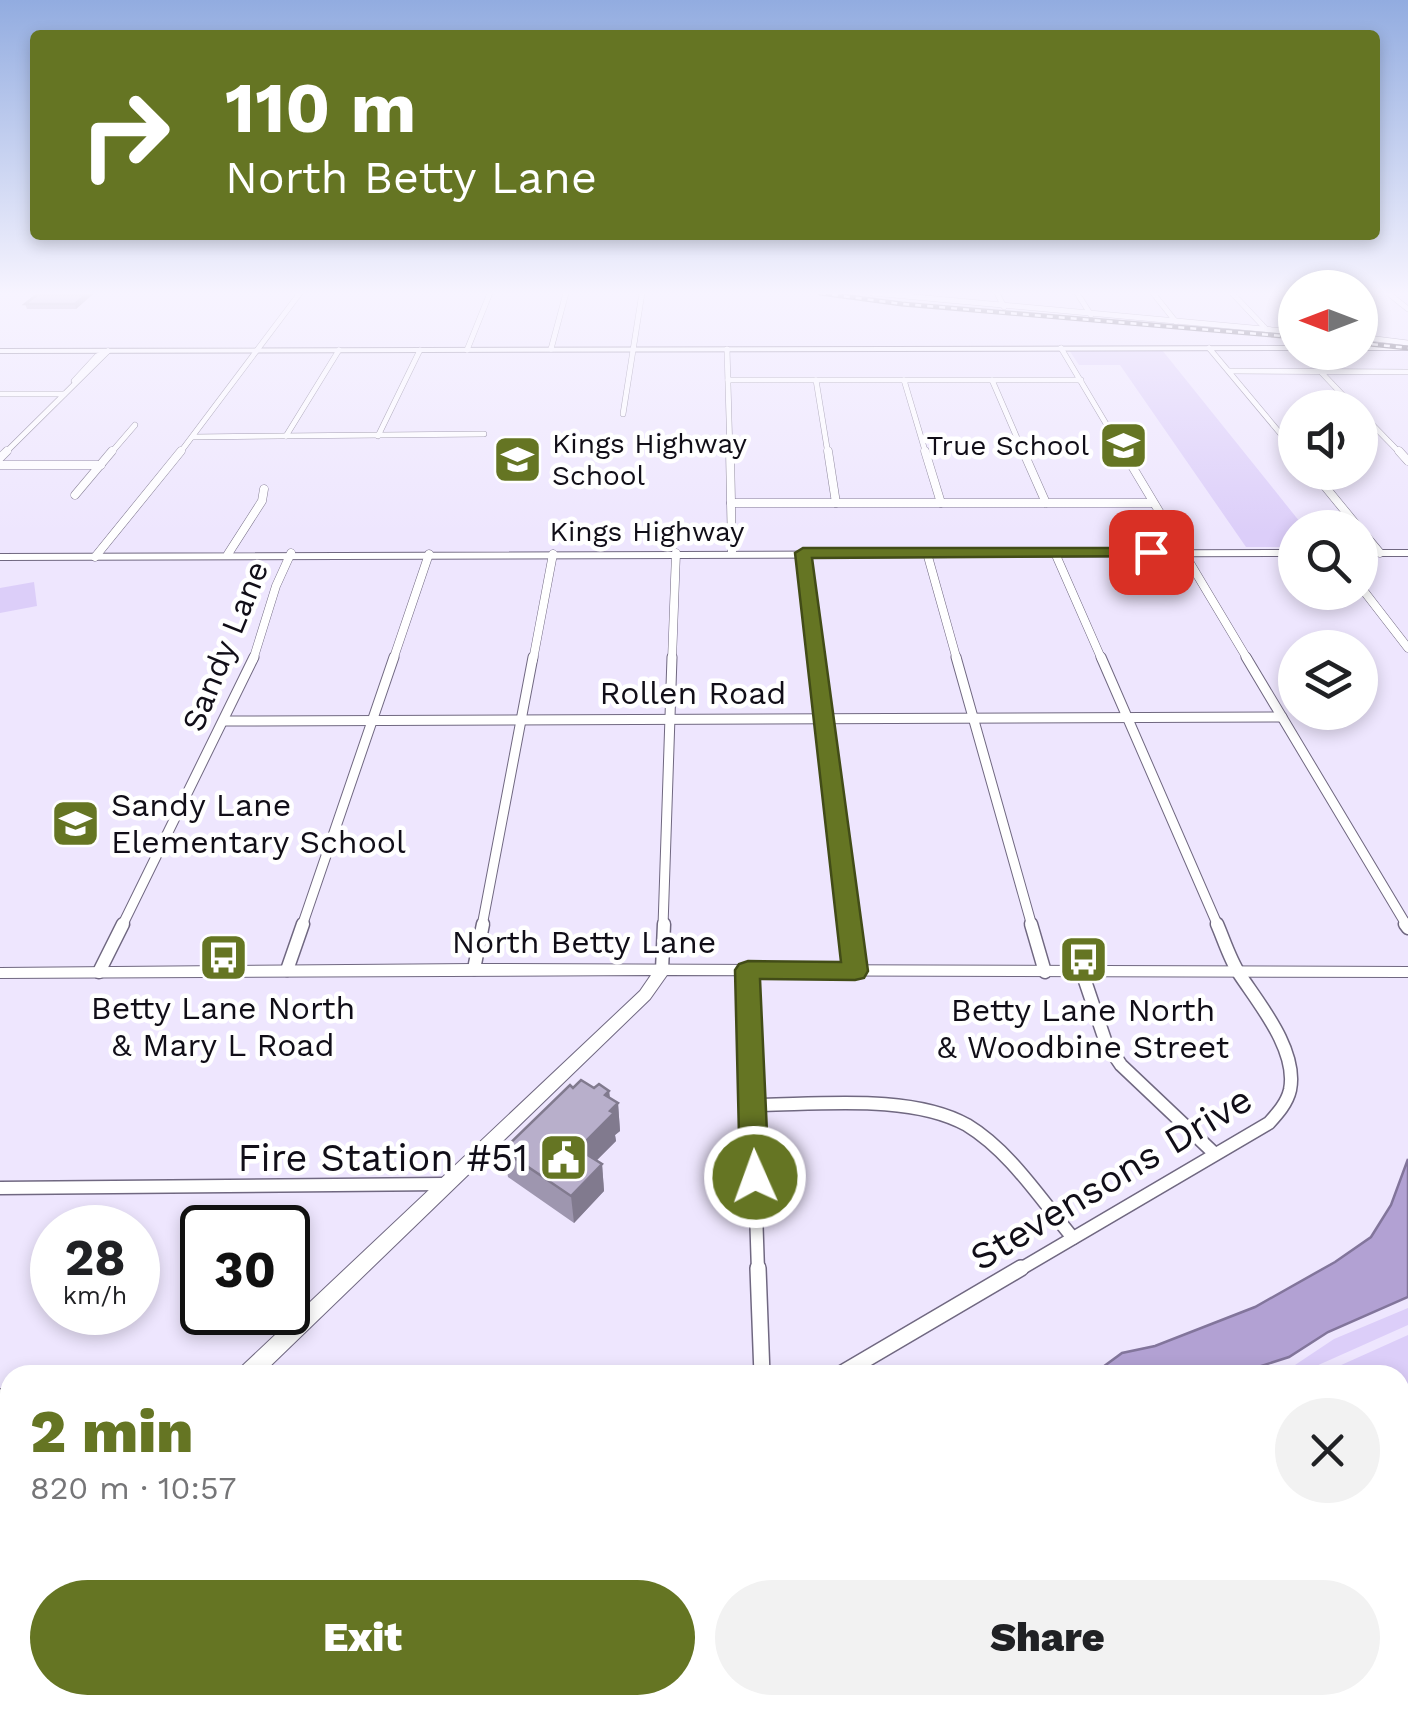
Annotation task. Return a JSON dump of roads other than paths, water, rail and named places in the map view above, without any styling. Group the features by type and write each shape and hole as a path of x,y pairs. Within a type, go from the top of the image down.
{"street":[{"path":"0,461 64,394 91,373"},
{"path":"96,558 240,373"},
{"path":"286,436 325,373"},
{"path":"378,436 409,373"},
{"path":"623,414 628,373"},
{"path":"728,373 732,553"},
{"path":"1077,373 1278,711"},
{"path":"1231,373 1278,430"},
{"path":"728,380 1081,380"},
{"path":"816,380 836,503"},
{"path":"904,380 941,503"},
{"path":"992,380 1046,503"},
{"path":"0,394 64,394"},
{"path":"75,495 135,425"},
{"path":"1378,431 1408,462"},
{"path":"193,437 484,434"},
{"path":"0,461 100,465"},
{"path":"228,554 262,500 264,489"},
{"path":"1328,490 1345,510"},
{"path":"731,503 1152,502"},
{"path":"1378,550 1408,552"},
{"name":"Kings Highway","path":"0,557 1278,552"},
{"name":"Sandy Lane","path":"99,972 260,644 276,586 291,553"},
{"path":"256,1365 645,995 662,970 676,553"},
{"path":"803,553 855,971"},
{"path":"927,553 1046,972"},
{"path":"1055,553 1238,972"},
{"path":"287,970 429,554"},
{"path":"474,969 553,554"},
{"path":"1378,609 1408,648"},
{"name":"Rollen Road","path":"224,721 1278,718"},
{"path":"1289,730 1408,928"},
{"name":"North Betty Lane","path":"0,973 474,969 1408,972"},
{"path":"748,970 762,1365"},
{"path":"1082,972 1098,1024 1114,1054 1215,1154"},
{"name":"Stevensons Drive","path":"856,1365 1269,1123 1286,1104 1292,1079 1256,994 1238,972"},
{"path":"752,1105 898,1108 950,1116 988,1143 1073,1238"},
{"path":"0,1188 444,1184"}],"place":[{"name":"True School","path":"1124,445"},
{"name":"Kings Highway School","path":"517,459"},
{"name":"Sandy Lane Elementary School","path":"76,823"},
{"name":"Betty Lane North & Mary L Road","path":"223,958"},
{"name":"Betty Lane North & Woodbine Street","path":"1083,960"},
{"name":"Fire Station #51","path":"563,1158"}]}
